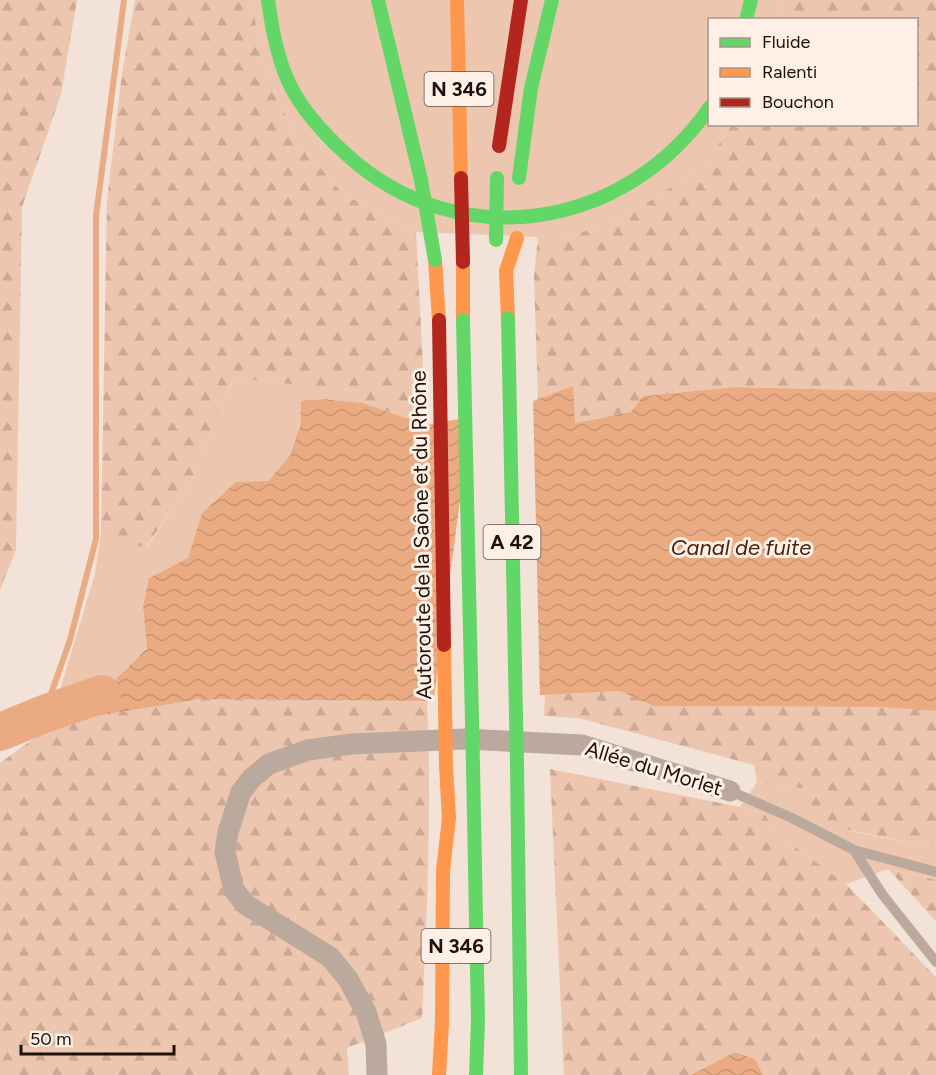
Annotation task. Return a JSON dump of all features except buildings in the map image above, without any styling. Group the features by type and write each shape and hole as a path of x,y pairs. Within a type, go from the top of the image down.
{"highway":[{"path":"268,0 278,54 285,73 295,95 316,125 356,166 374,178 402,194 447,211 478,217 509,219 557,214 585,206 627,186 663,160 698,124 708,110"},
{"name":"Autoroute de la Saône et du Rhône","path":"378,0 421,180 435,261 439,320 446,766 449,818 443,871 442,1023 439,1075"},
{"name":"N 346","path":"457,0 478,1020 476,1075"},
{"path":"506,271 495,240 498,166 521,0"},
{"name":"A 42","path":"521,1075 506,271 517,238 524,127 531,83 552,0"},
{"path":"746,18 750,0"},
{"name":"N 346","path":"449,818 455,870 456,960"}],"street":[{"name":"Allée du Morlet","path":"377,1075 376,1044 366,1012 348,979 330,957 245,904 234,890 225,852 228,832 241,792 252,778 269,764 308,750 352,744 465,739 582,745 730,791"}],"lane":[{"name":"Allée du Morlet","path":"730,791 792,818 854,850 936,872"},
{"path":"854,850 882,894 936,962"}],"green space":[{"path":"0,0 77,0 61,94 22,207 16,550 0,590"},
{"path":"135,0 251,0 265,69 297,141 343,194 416,232 426,425 363,403 359,391 233,378 190,484 145,548 101,533 107,201 122,73"},
{"path":"251,0 781,0 776,18 708,18 708,126 730,126 705,165 633,212 580,233 538,237 416,232 343,194 297,141 265,69"},
{"path":"781,0 936,0 936,392 736,387 643,396 631,412 574,423 538,399 534,276 538,237 580,233 633,212 705,165 730,126 918,126 918,18 776,18"},
{"path":"233,378 360,391 363,403 324,399 301,401 295,443 283,467 251,491 202,513 188,558 149,578 143,606 147,647 113,682 56,703 95,574 101,533 146,548 190,484"},
{"path":"620,691 653,706 880,707 936,711 936,842 922,845 835,827 805,813 799,803 816,790 757,782 754,765 578,718 544,716 545,695"},
{"path":"200,699 427,701 429,820 422,1018 347,1048 349,1075 0,1075 0,763 55,723"},
{"path":"550,769 740,807 765,815 777,834 846,884 936,977 936,1075 763,1075 755,1059 735,1052 691,1075 564,1075"},
{"path":"757,782 817,790 799,804 808,813 837,827 922,845 936,842 936,880 888,869 846,884 777,834 765,815 740,807"},
{"path":"888,869 936,880 936,921"}],"water":[{"name":"Canal de fuite","path":"573,386 575,423 631,412 643,396 736,387 936,392 936,711 880,707 653,706 620,691 427,701 200,699 55,723 56,703 113,682 147,648 143,606 149,578 188,558 202,513 236,482 268,481 290,456 300,426 301,401 324,399 363,403 426,425 509,410"},
{"path":"735,1052 755,1059 763,1075 691,1075"}],"pier":[{"path":"533,397 540,698 433,704 472,410 508,407"}],"waterway":[{"path":"44,714 70,640 96,539 96,216 124,0"},
{"path":"0,732 102,694"}],"traffic: fast":[{"path":"268,0 281,63 294,93 314,121 346,154 390,187 438,207 488,217 538,215 587,203 633,181 675,149 708,109"},
{"path":"378,0 421,180"},
{"path":"519,178 531,88 552,0"},
{"path":"746,18 751,0"},
{"path":"496,240 497,178"},
{"path":"421,180 435,260"},
{"path":"508,318 517,765"},
{"path":"463,320 473,766"},
{"path":"517,765 521,1075"},
{"path":"473,766 478,1020 476,1075"}],"traffic: slow":[{"path":"457,0 461,178"},
{"path":"508,318 506,271 517,238"},
{"path":"435,260 439,320"},
{"path":"463,262 463,320"},
{"path":"444,645 446,766"},
{"path":"439,1075 442,1023 443,871 449,818 446,766"}],"traffic: jam":[{"path":"499,146 521,0"},
{"path":"461,178 463,262"},
{"path":"439,320 444,645"}]}
